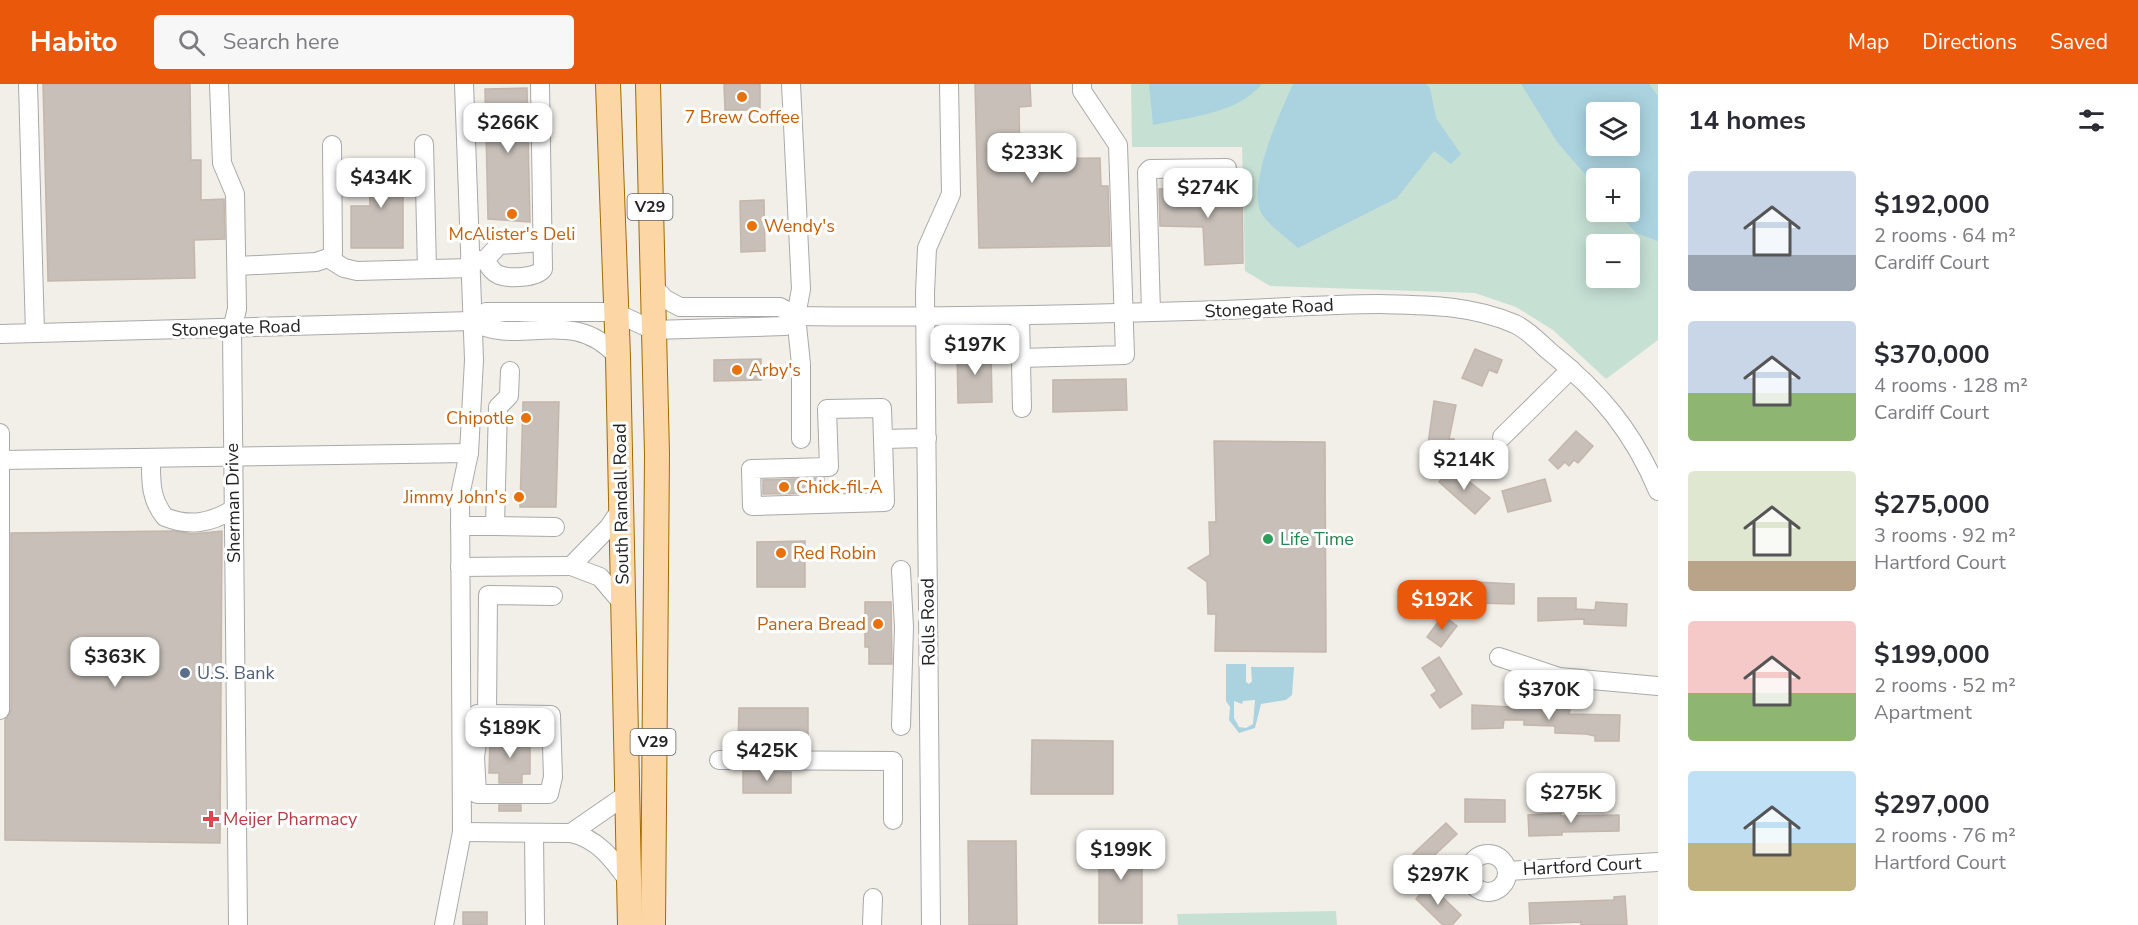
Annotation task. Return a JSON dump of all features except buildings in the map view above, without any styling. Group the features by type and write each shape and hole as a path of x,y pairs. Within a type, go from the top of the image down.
{"main road":[{"name":"South Randall Road","path":"608,84 614,312 618,357 630,925"},
{"name":"South Randall Road","path":"648,84 651,284 657,454 653,925"}],"street":[{"path":"28,84 35,333"},
{"name":"Sherman Drive","path":"219,84 222,163 236,194 237,309 232,329 232,510 238,925"},
{"path":"444,925 462,832 460,495 469,453 474,360 472,321 475,263 464,84"},
{"path":"328,258 344,268 357,271 427,269 475,263 501,276 539,274 543,269 540,84"},
{"path":"791,84 801,289 796,316 801,364 801,439"},
{"name":"Rolls Road","path":"931,925 925,318 927,248 951,194 949,84"},
{"path":"1021,358 1125,355 1118,145 1083,91 1082,84"},
{"path":"424,144 427,269"},
{"path":"237,266 316,262 328,258 333,253 335,245 333,145"},
{"path":"1151,312 1149,169 1227,168"},
{"path":"475,263 499,245 543,242"},
{"name":"Stonegate Road","path":"651,284 664,299 680,307 780,307 796,316 925,318 1020,316 1331,304 1446,305 1484,312 1519,326 1571,369 1606,402 1651,454 1658,491"},
{"name":"Stonegate Road","path":"0,334 472,321 486,312 614,312 653,330 785,326 796,316"},
{"path":"1020,316 1022,408"},
{"name":"Stonegate Road","path":"472,321 486,329 570,330 587,333 603,342 618,357"},
{"path":"1502,437 1571,369"},
{"path":"495,526 498,406 509,396 510,371"},
{"path":"882,408 883,439 885,502 752,506 751,469 829,467 828,409 882,408"},
{"path":"0,433 0,710"},
{"path":"470,433 497,434"},
{"path":"883,439 927,438"},
{"path":"0,460 469,453"},
{"path":"151,458 154,501 165,517 183,522 205,523 232,510"},
{"path":"571,566 609,527 621,509"},
{"path":"460,526 555,527"},
{"path":"460,567 571,566 600,577 623,604"},
{"path":"901,570 904,627 901,726"},
{"path":"461,714 484,714 551,715 553,777 549,794 477,794 475,757 484,714 488,595 553,596"},
{"path":"1499,657 1559,677 1658,686"},
{"path":"719,760 893,760 893,820"},
{"path":"571,833 629,793"},
{"path":"462,832 571,833 585,836 606,852 630,884"},
{"path":"534,833 535,925"},
{"path":"1658,852 1658,862"},
{"name":"Hartford Court","path":"1507,871 1658,862"},
{"path":"872,925 873,898"}],"green space":[{"path":"1131,84 1658,84 1658,340 1606,379 1553,330 1516,307 1475,293 1270,286 1245,271 1242,147 1132,147"},
{"path":"1336,911 1337,925 1178,925 1177,914"}],"water":[{"path":"1149,84 1262,84 1252,94 1226,108 1153,125"},
{"path":"1293,84 1426,84 1430,88 1436,118 1461,154 1451,164 1434,151 1397,198 1298,248 1263,216 1258,204 1258,188 1266,150"},
{"path":"1521,84 1649,84 1658,96 1658,241 1636,233 1626,222 1640,222 1640,168 1586,168 1586,175 1557,142"},
{"path":"1226,664 1246,664 1246,682 1249,684 1252,681 1251,667 1294,667 1292,695 1286,700 1261,704 1255,728 1239,733 1229,720 1230,707 1226,701","holes":["1255,700 1253,724 1246,728 1239,727 1234,718 1234,701 1242,704 1243,701"]}],"place":[{"name":"7 Brew Coffee","path":"742,97"},
{"name":"McAlister's Deli","path":"512,214"},
{"name":"Wendy's","path":"752,226"},
{"name":"Arby's","path":"737,370"},
{"name":"Chipotle","path":"526,418"},
{"name":"Chick-fil-A","path":"784,487"},
{"name":"Jimmy John's","path":"519,497"},
{"name":"Life Time","path":"1268,539"},
{"name":"Red Robin","path":"781,553"},
{"name":"Panera Bread","path":"878,624"},
{"name":"U.S. Bank","path":"185,673"},
{"name":"Meijer Pharmacy","path":"211,819"}]}
